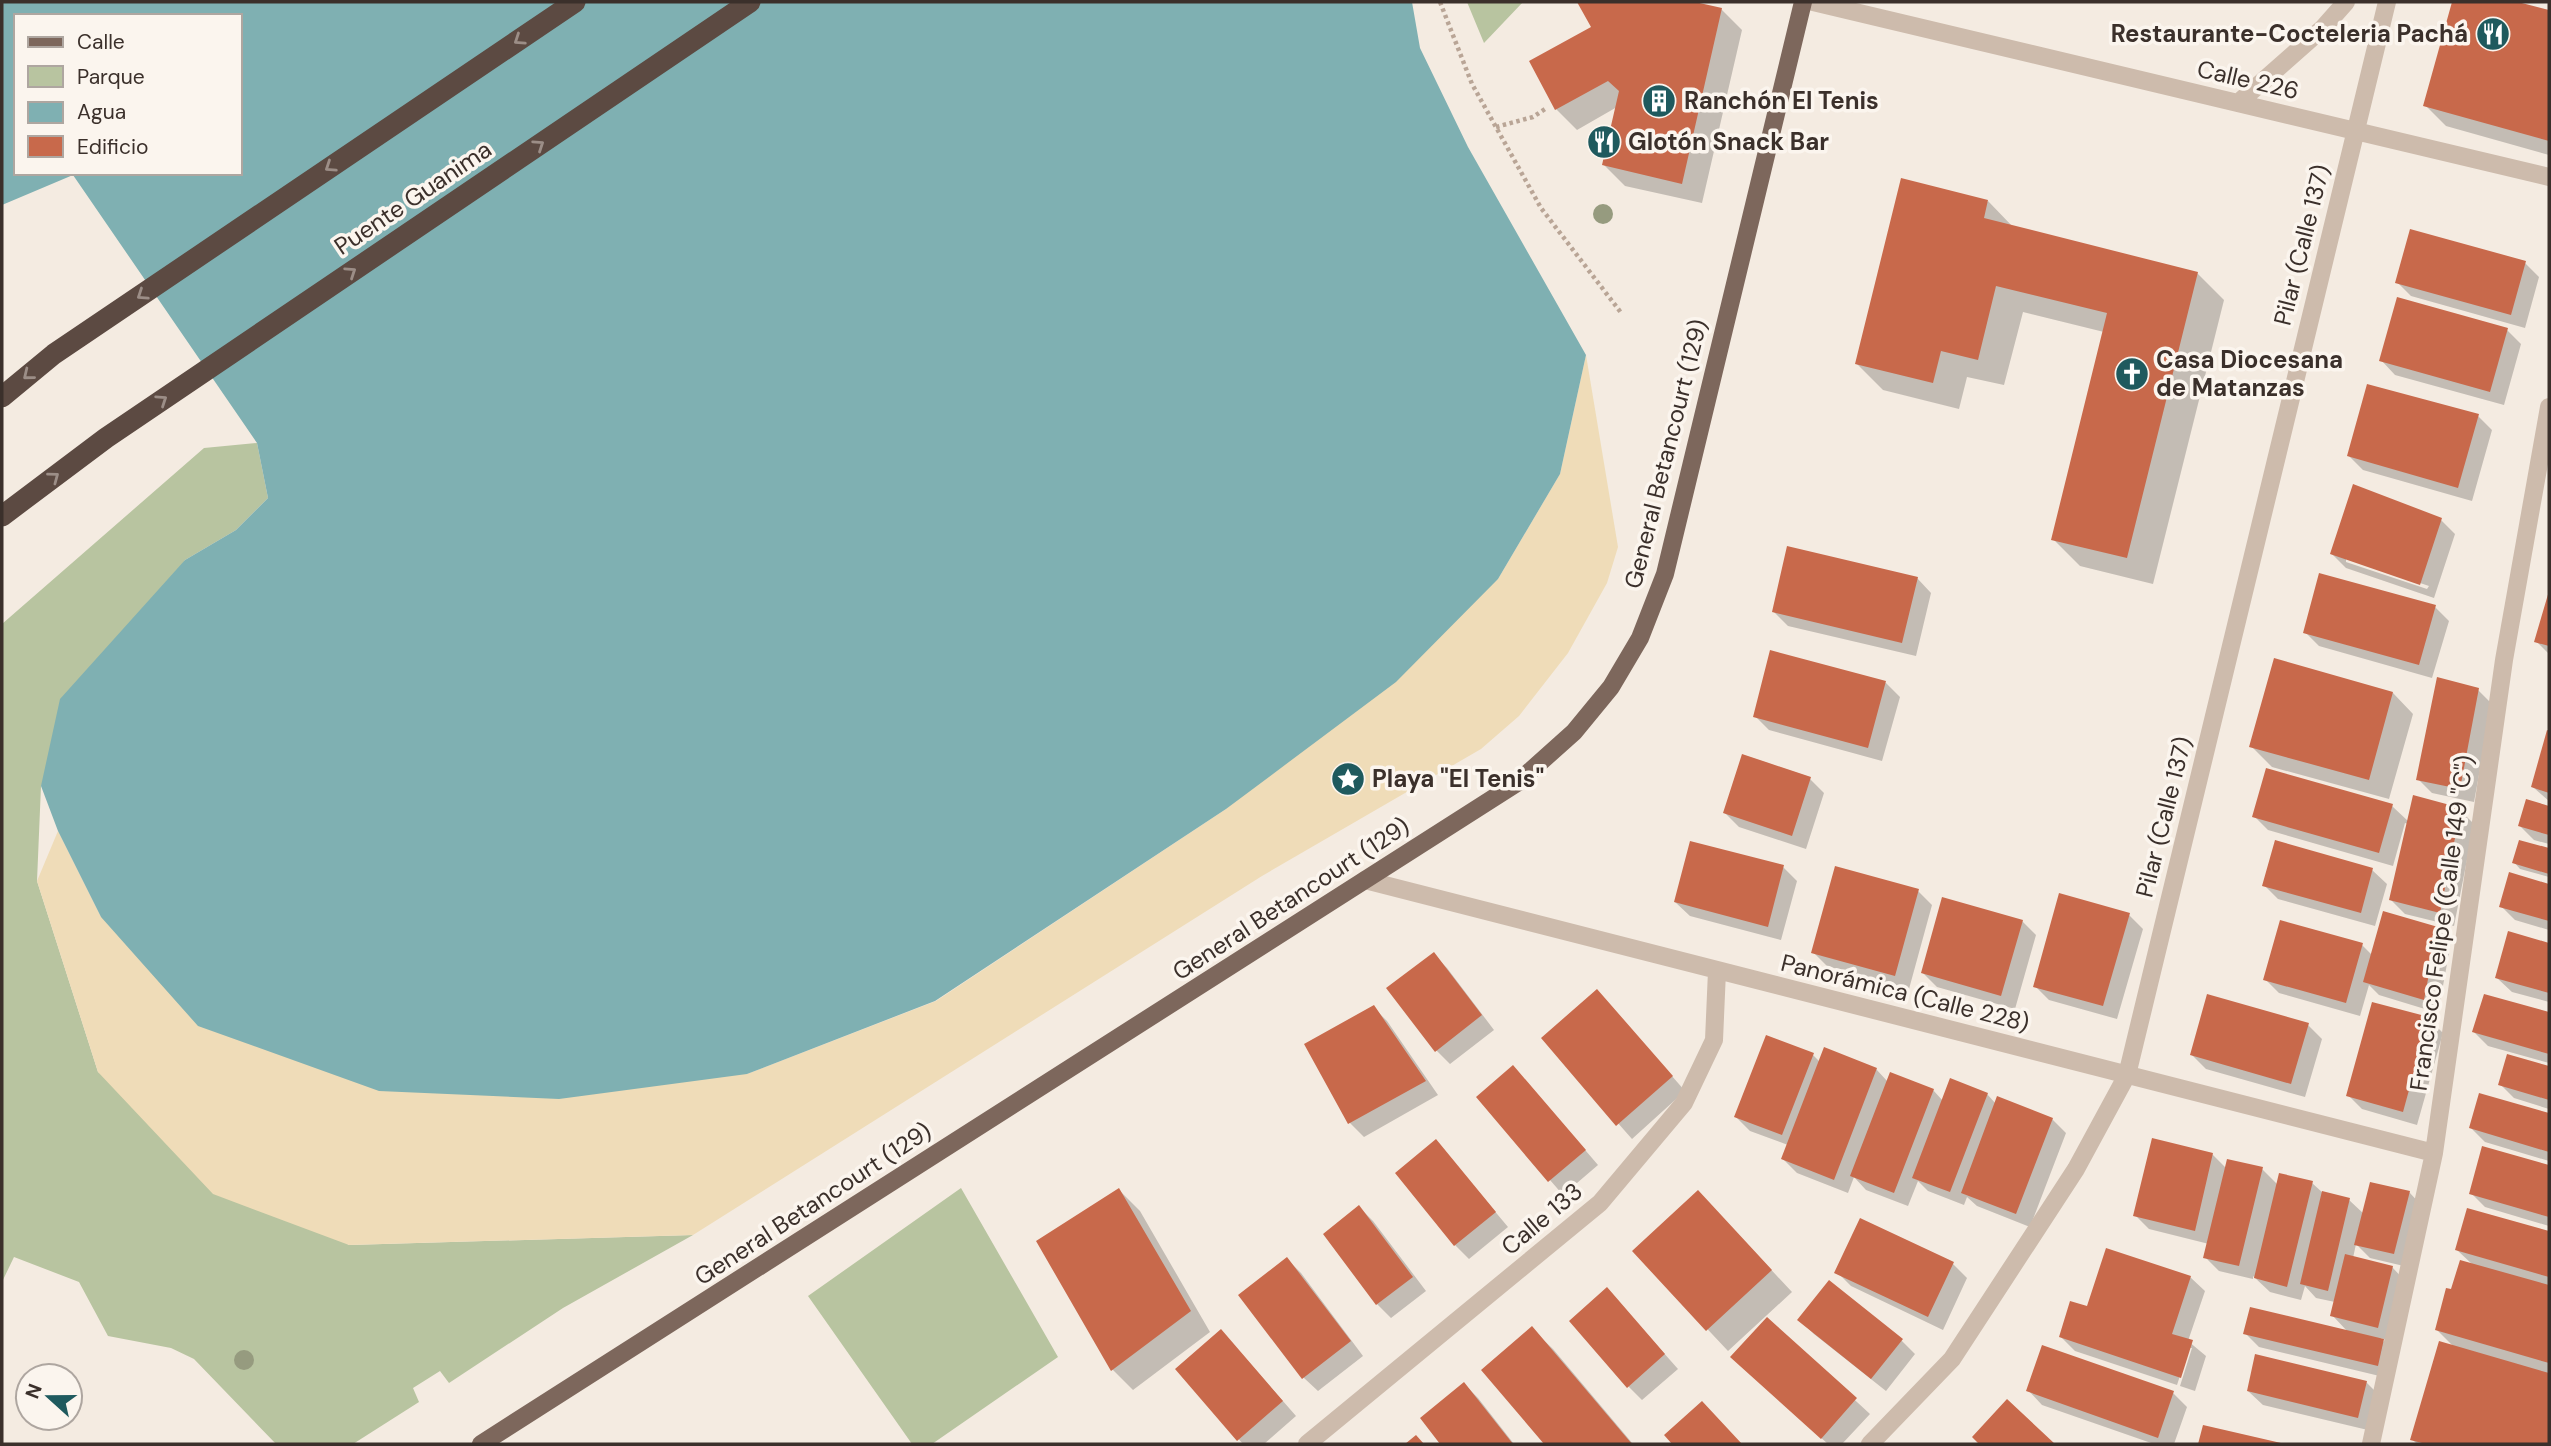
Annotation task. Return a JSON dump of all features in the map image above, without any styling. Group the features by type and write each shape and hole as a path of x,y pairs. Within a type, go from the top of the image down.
{"highway":[{"path":"2,397 54,354 575,2"},
{"name":"Puente Guanima","path":"2,516 106,438 750,2"}],"main road":[{"name":"General Betancourt (129)","path":"481,1444 1517,783 1574,732 1611,687 1640,638 1665,574 1803,2"}],"street":[{"name":"Calle 226","path":"1813,2 2549,177"},
{"path":"2238,103 2323,28 2346,2"},
{"name":"Pilar (Calle 137)","path":"1870,1444 1952,1359 2076,1169 2127,1075 2387,2"},
{"name":"Francisco Felipe (Calle 149 \"C\")","path":"2371,1444 2434,1153 2504,660 2549,407"},
{"name":"Panorámica (Calle 228)","path":"1365,880 2434,1153"},
{"name":"Calle 133","path":"1307,1444 1600,1203 1684,1103 1714,1040 1717,971"}],"path":[{"path":"1440,2 1472,84 1541,208 1622,314"},
{"path":"1496,127 1533,117 1545,108"}],"green space":[{"path":"1467,2 1523,2 1484,43"},
{"path":"257,443 268,498 236,530 185,560 41,786 37,881 98,1072 349,1245 693,1235 563,1308 449,1383 440,1371 413,1388 419,1402 353,1444 276,1444 194,1359 171,1348 108,1336 79,1282 14,1257 2,1282 2,624 204,448"},
{"path":"961,1188 1058,1357 932,1444 912,1444 808,1296"}],"sand":[{"name":"Playa \"El Tenis\"","path":"1586,355 1618,547 1607,583 1568,653 1519,716 1481,749 1262,876 693,1235 349,1245 213,1194 98,1072 37,881 58,831 101,917 747,1074 936,1001 1226,809 1498,579 1560,474"}],"water":[{"path":"2,2 1412,2 1420,48 1468,147 1586,355 1560,474 1498,579 1396,682 1226,809 935,1001 747,1074 559,1099 379,1091 198,1026 101,917 58,831 41,786 60,699 185,560 236,530 268,498 257,443 73,175 2,205"}],"building":[{"name":"Ranchón El Tenis","path":"1577,2 1695,2 1722,8 1682,184 1602,165 1619,91 1608,81 1555,110 1529,61 1591,27"},
{"path":"2452,2 2518,2 2549,10 2549,141 2423,106"},
{"name":"Casa Diocesana de Matanzas","path":"1901,178 1988,200 1984,218 2198,272 2127,558 2051,540 2107,313 1996,286 1978,360 1941,351 1933,383 1855,364"},
{"path":"2410,229 2526,261 2511,315 2395,283"},
{"path":"2397,297 2508,328 2490,392 2379,361"},
{"path":"2367,384 2479,414 2458,488 2347,456"},
{"path":"2353,484 2442,518 2420,585 2330,554"},
{"path":"1787,546 1918,577 1902,643 1772,612"},
{"path":"2319,573 2436,605 2419,665 2303,633"},
{"path":"2549,591 2549,646 2534,642"},
{"path":"1770,650 1886,681 1868,748 1753,717"},
{"path":"2274,658 2393,692 2369,780 2249,747"},
{"path":"2437,677 2479,688 2460,789 2416,780"},
{"path":"2547,730 2549,731 2549,793 2531,787"},
{"path":"1742,754 1811,777 1792,836 1723,813"},
{"path":"2266,768 2393,804 2379,853 2252,817"},
{"path":"2413,795 2461,808 2440,913 2389,900"},
{"path":"2526,799 2549,806 2549,835 2518,826"},
{"path":"2275,840 2373,868 2361,913 2262,886"},
{"path":"2519,840 2549,848 2549,874 2512,863"},
{"path":"1690,841 1784,865 1768,927 1674,902"},
{"path":"1835,866 1919,889 1895,976 1811,953"},
{"path":"2509,872 2549,884 2549,921 2499,907"},
{"path":"2059,893 2130,913 2103,1006 2033,987"},
{"path":"1942,897 2023,920 2001,996 1921,973"},
{"path":"2383,911 2438,927 2424,1000 2363,982"},
{"path":"2280,920 2363,943 2346,1003 2263,980"},
{"path":"2508,931 2549,943 2549,993 2495,978"},
{"path":"1434,952 1482,1015 1435,1052 1386,988"},
{"path":"1597,989 1673,1076 1616,1126 1541,1038"},
{"path":"2207,994 2309,1023 2291,1084 2190,1055"},
{"path":"2484,994 2549,1012 2549,1054 2472,1032"},
{"path":"2372,1002 2429,1017 2403,1112 2346,1096"},
{"path":"1374,1005 1426,1081 1348,1124 1304,1044"},
{"path":"1766,1035 1814,1053 1782,1135 1734,1117"},
{"path":"1824,1047 1877,1068 1834,1180 1781,1159"},
{"path":"2507,1054 2549,1066 2549,1100 2498,1085"},
{"path":"1513,1065 1586,1150 1548,1182 1476,1097"},
{"path":"1890,1072 1934,1089 1894,1193 1850,1176"},
{"path":"1950,1078 1988,1093 1950,1192 1912,1178"},
{"path":"2479,1093 2549,1113 2549,1152 2469,1128"},
{"path":"1997,1096 2053,1118 2016,1214 1961,1193"},
{"path":"2152,1138 2213,1153 2195,1231 2133,1216"},
{"path":"1436,1139 1496,1212 1454,1246 1395,1173"},
{"path":"2482,1146 2549,1165 2549,1217 2469,1194"},
{"path":"2227,1159 2263,1167 2239,1266 2203,1258"},
{"path":"2279,1173 2313,1181 2287,1287 2254,1278"},
{"path":"2370,1182 2410,1191 2394,1254 2354,1245"},
{"path":"1119,1188 1191,1311 1111,1371 1036,1241"},
{"path":"1698,1190 1772,1270 1706,1331 1632,1251"},
{"path":"2322,1191 2350,1198 2328,1291 2300,1284"},
{"path":"1359,1205 1413,1277 1376,1305 1323,1234"},
{"path":"2467,1208 2549,1231 2549,1277 2455,1250"},
{"path":"1860,1218 1954,1262 1928,1317 1834,1273"},
{"path":"2106,1248 2191,1276 2172,1334 2193,1340 2181,1378 2059,1337 2070,1301 2087,1306"},
{"path":"2345,1254 2393,1266 2378,1328 2330,1316"},
{"path":"1287,1257 1351,1341 1302,1379 1238,1295"},
{"path":"2460,1260 2549,1285 2549,1363 2435,1330 2446,1288 2451,1289"},
{"path":"1829,1280 1903,1339 1871,1379 1797,1320"},
{"path":"1607,1287 1665,1354 1627,1388 1569,1321"},
{"path":"2250,1307 2384,1339 2378,1366 2243,1334"},
{"path":"1767,1317 1857,1398 1821,1439 1730,1357"},
{"path":"1532,1326 1632,1444 1544,1444 1481,1370"},
{"path":"1221,1329 1283,1401 1237,1441 1175,1369"},
{"path":"2439,1341 2549,1373 2549,1444 2426,1444 2410,1440"},
{"path":"2042,1345 2174,1391 2158,1438 2026,1391"},
{"path":"2255,1354 2367,1381 2358,1418 2247,1391"},
{"path":"1464,1382 1513,1444 1440,1444 1420,1418"},
{"path":"2007,1399 2055,1444 1979,1444 1972,1437"},
{"path":"1702,1401 1742,1444 1672,1444 1664,1435"},
{"path":"2203,1425 2281,1443 2281,1444 2198,1444"},
{"path":"1416,1435 1424,1444 1405,1444"}],"place":[{"name":"Restaurante-Cocteleria Pachá","path":"2493,34"},
{"name":"Ranchón El Tenis","path":"1659,101"},
{"name":"Glotón Snack Bar","path":"1604,142"},
{"name":"Casa Diocesana de Matanzas","path":"2132,374"},
{"name":"Playa \"El Tenis\"","path":"1348,779"}]}
